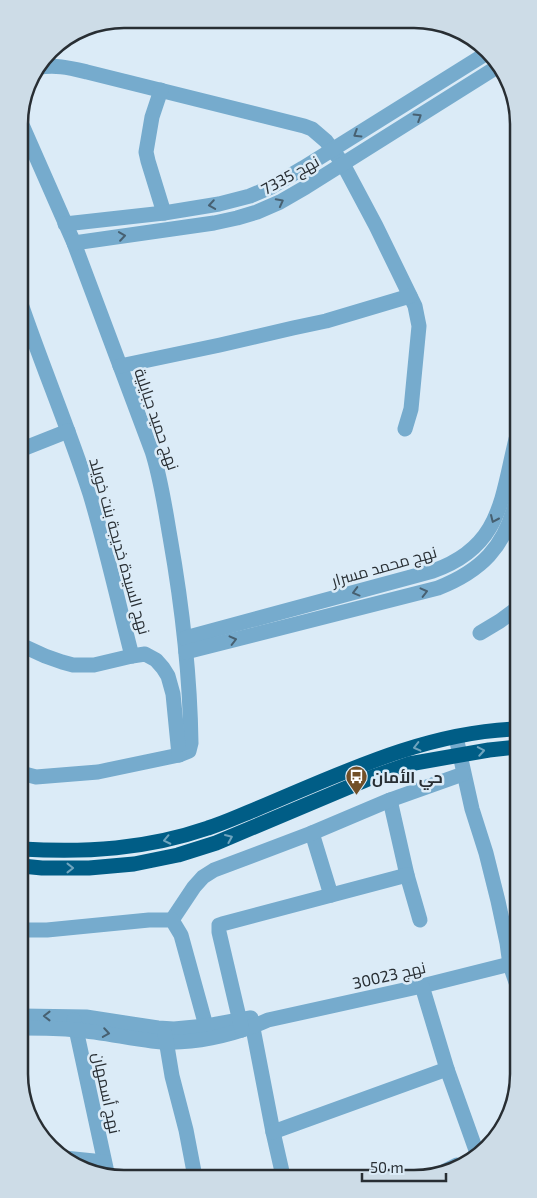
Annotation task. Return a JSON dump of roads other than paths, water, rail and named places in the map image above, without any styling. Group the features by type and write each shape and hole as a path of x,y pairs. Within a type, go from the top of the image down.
{"highway":[{"path":"28,850 88,851 130,847 173,838 209,828 402,750 456,737 488,731 509,730"},
{"path":"28,867 89,868 134,864 178,855 216,843 375,776 409,764 509,748"}],"street":[{"name":"نهج 7335","path":"65,224 164,213 219,204 250,196 271,187 333,150 482,57"},
{"path":"46,66 87,72 304,126 312,129 320,136 343,164 376,226 417,313 420,326 411,409 405,429"},
{"name":"نهج 7335","path":"74,243 204,224 237,218 256,212 280,202 493,70"},
{"path":"161,90 152,117 146,152 164,213"},
{"name":"نهج حميد جبايلية","path":"28,139 74,243 159,474 174,560 185,645 191,743 185,752"},
{"path":"120,366 326,321 410,296"},
{"name":"نهج السيدة خديجة بنت خويلد","path":"28,323 89,493 132,656 145,654 156,660 168,676 185,752"},
{"path":"28,447 68,431"},
{"name":"نهج محمد مسرار","path":"185,645 449,566 464,557 487,534 500,504 510,464"},
{"name":"نهج محمد مسرار","path":"185,645 438,588 470,573 483,562 510,526"},
{"path":"480,633 509,614"},
{"path":"28,648 45,656 73,665 94,665 132,656"},
{"path":"456,737 463,774 509,949"},
{"path":"28,775 36,777 98,772 185,752"},
{"path":"172,920 186,897 203,877 214,870 312,833 390,800 463,774"},
{"path":"390,800 407,875 420,920"},
{"path":"312,833 330,895"},
{"path":"282,1170 246,1023 219,932 219,926 407,875"},
{"path":"28,930 150,920 172,920"},
{"path":"172,920 181,935 206,1032"},
{"name":"نهج 30023","path":"28,1027 74,1023 97,1018 190,1041 206,1032 422,986 509,964"},
{"path":"422,986 447,1069 475,1148"},
{"name":"نهج 30023","path":"28,1017 74,1023"},
{"name":"نهج أسمهان","path":"74,1023 106,1169"},
{"path":"165,1035 193,1170"},
{"path":"273,1132 447,1069"}],"place":[{"name":"حي الأمان","path":"356,796"}]}
